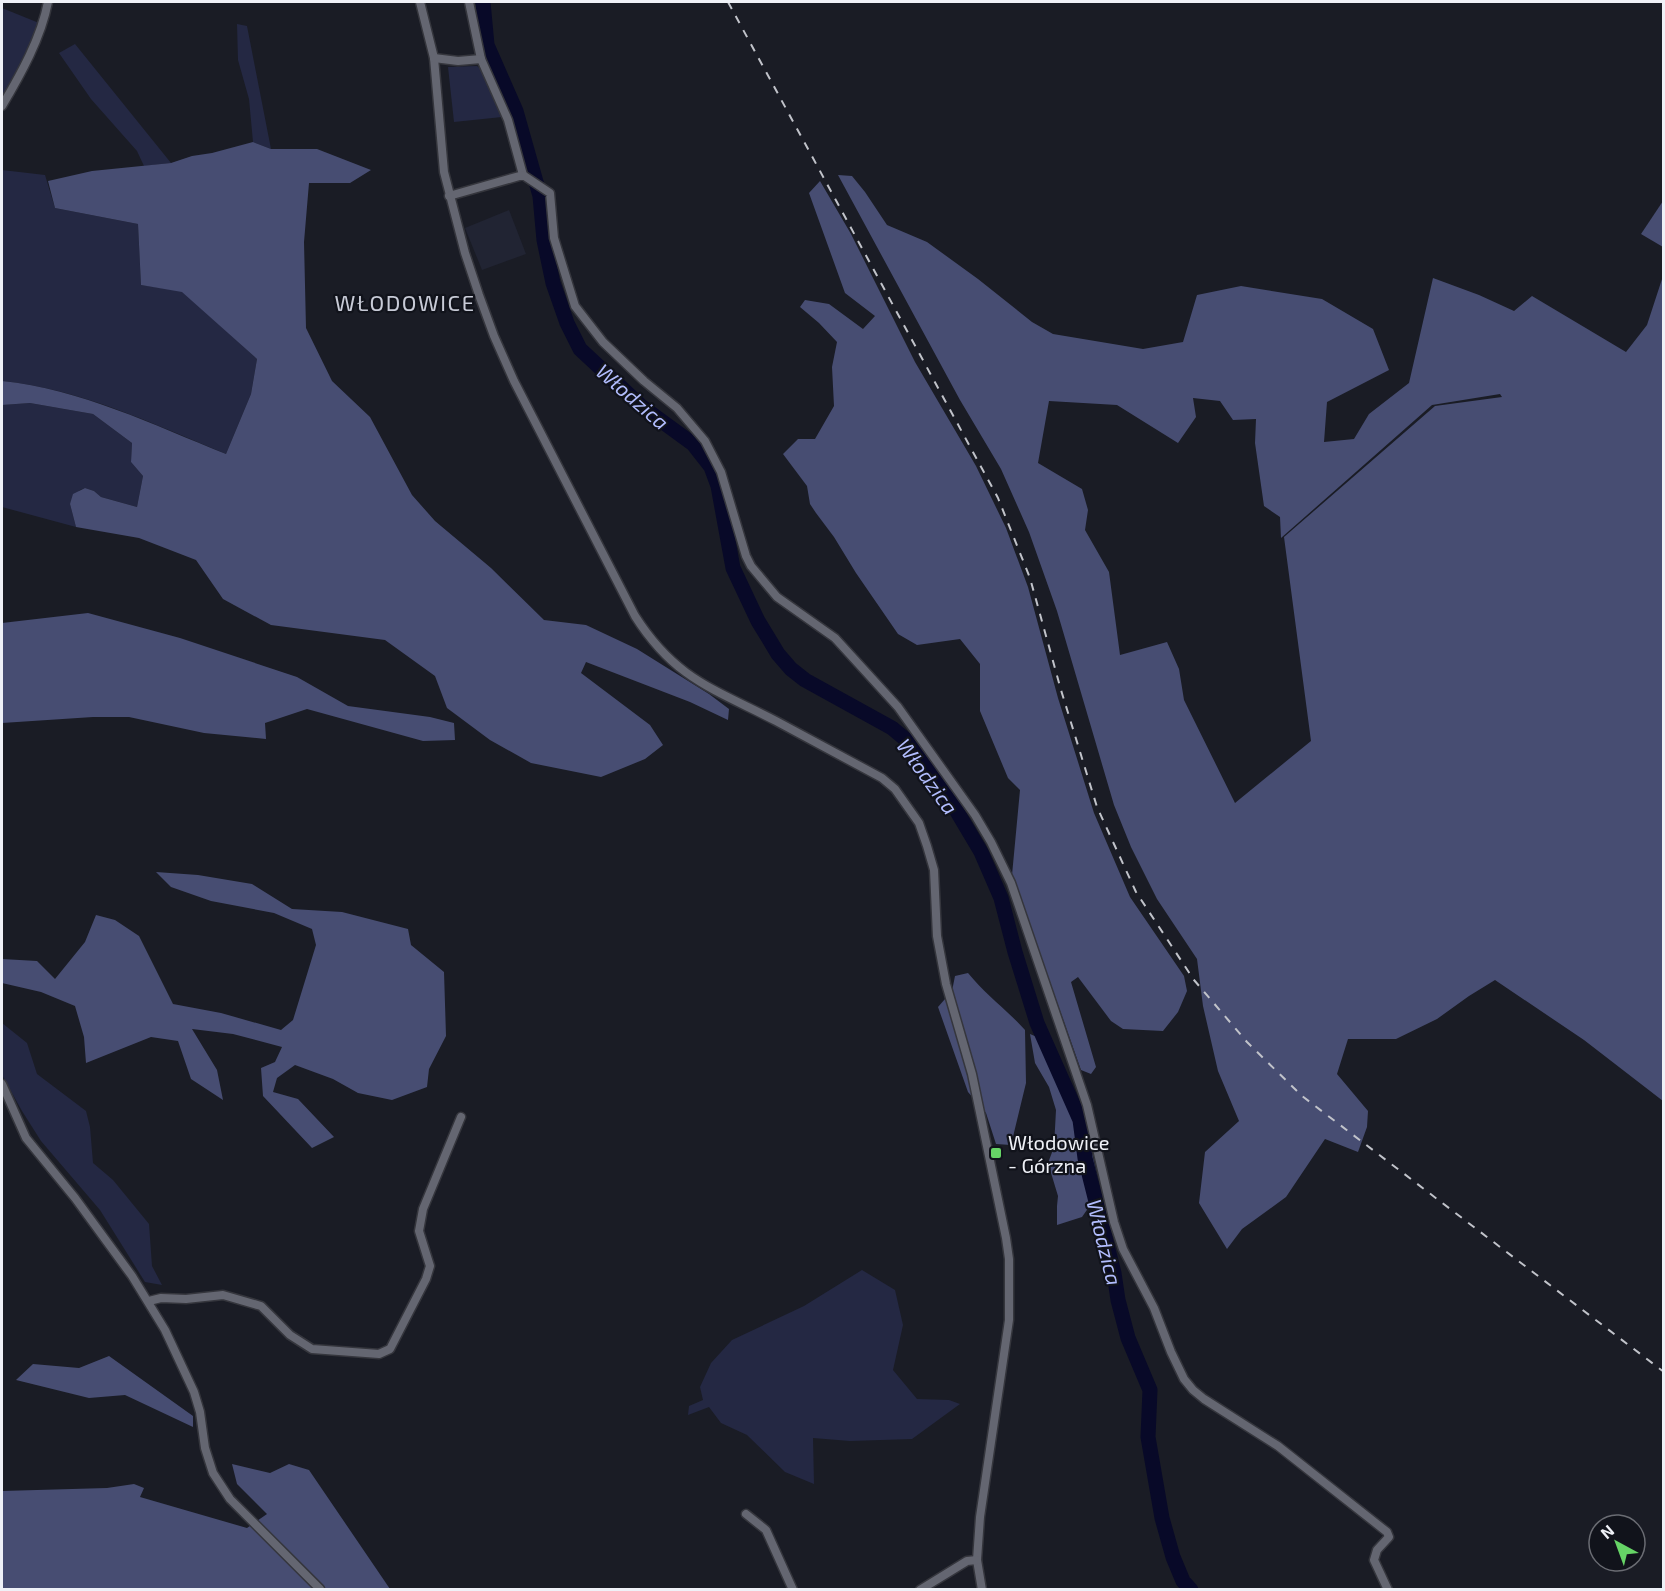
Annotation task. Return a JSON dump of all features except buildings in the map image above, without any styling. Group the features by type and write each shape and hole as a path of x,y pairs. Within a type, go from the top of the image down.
{"street":[{"path":"2,106 31,50 43,22 48,2"},
{"path":"420,2 434,58 441,153 449,196 465,253 494,336 549,450 645,632 668,658 697,681 882,778 895,789 919,823 934,870 938,936 946,984 972,1074 1009,1259 1009,1320 980,1517 977,1560 982,1590"},
{"path":"469,2 481,60 508,120 526,177 550,193 554,238 575,306 610,349 677,408 705,441 721,472 751,566 777,597 835,638 898,707 975,815 991,842 1011,883 1087,1105 1114,1222 1123,1249 1154,1308 1171,1352 1185,1379 1204,1399 1278,1446 1387,1532 1389,1537 1377,1550 1374,1560 1388,1590"},
{"path":"434,58 458,61 481,60"},
{"path":"449,196 526,177"},
{"path":"2,1084 26,1138 75,1198 149,1301 165,1330 194,1392 200,1412 205,1448 213,1473 230,1499 320,1589"},
{"path":"149,1301 161,1298 186,1299 223,1295 261,1306 290,1335 312,1348 379,1354 390,1349 426,1279 430,1266 419,1231 423,1209 461,1117"},
{"path":"746,1514 766,1530 793,1590"},
{"path":"920,1590 967,1561 977,1560"}],"shaded area":[{"path":"2,8 39,23 2,99"},
{"path":"237,24 247,26 271,149 253,142 249,99 238,60"},
{"path":"75,44 171,163 144,166 137,151 91,99 59,53"},
{"path":"477,66 483,71 502,117 454,122 448,67"},
{"path":"253,142 271,149 317,149 371,170 350,183 309,183 304,242 306,328 332,381 370,417 412,495 435,521 491,568 544,620 586,625 637,649 729,709 728,720 690,702 586,662 581,673 650,725 663,745 645,759 601,777 531,763 490,740 447,708 435,676 385,640 271,625 223,599 196,560 139,538 76,527 70,504 73,494 85,488 101,497 137,507 143,476 131,462 132,443 93,414 30,403 2,405 2,381 31,385 88,400 226,454 251,394 257,359 182,292 141,285 138,224 55,208 48,181 92,171 171,163"},
{"path":"2,170 45,175 55,208 138,224 141,285 182,291 257,359 251,394 226,454 116,409 60,392 2,381"},
{"path":"838,175 852,176 887,225 927,242 1032,322 1053,334 1143,349 1183,342 1197,295 1241,286 1322,299 1373,329 1389,370 1327,402 1324,442 1354,439 1369,414 1409,383 1433,278 1514,311 1532,296 1626,352 1647,325 1663,276 1663,1101 1584,1040 1495,980 1437,1019 1396,1039 1348,1039 1337,1074 1368,1111 1367,1127 1358,1152 1325,1139 1286,1197 1242,1229 1227,1249 1199,1203 1205,1152 1239,1121 1218,1071 1203,1006 1197,959 1157,899 1131,847 1114,805 1057,611 1029,532 1001,469 960,400","holes":["1500,394 1502,397 1435,406 1284,537 1311,741 1235,803 1184,700 1179,669 1167,642 1120,655 1109,572 1085,530 1088,510 1082,489 1038,463 1049,401 1117,405 1178,443 1196,417 1193,398 1220,401 1233,420 1256,419 1255,443 1264,506 1280,517 1281,538 1432,405"]},
{"path":"820,181 851,234 915,362 976,466 1006,528 1028,587 1058,698 1094,813 1130,897 1184,976 1187,991 1178,1012 1163,1031 1123,1029 1111,1021 1078,977 1071,982 1096,1067 1091,1074 1081,1070 1012,875 1020,790 1008,778 980,711 980,664 960,639 917,645 898,634 810,504 807,486 783,454 798,439 815,439 834,406 832,367 837,342 800,307 805,300 829,304 863,329 875,316 845,293 809,193"},
{"path":"1663,201 1663,247 1641,234"},
{"path":"509,210 526,254 482,270 465,228"},
{"path":"30,403 93,414 132,443 131,462 143,476 137,507 101,497 85,488 80,490 70,504 76,527 2,507 2,405"},
{"path":"88,613 180,638 297,677 348,706 430,717 454,723 455,740 423,741 307,709 265,723 266,739 204,733 129,717 2,723 2,623"},
{"path":"156,872 198,875 252,884 292,909 342,912 408,929 411,945 444,972 446,1036 429,1069 427,1087 392,1100 358,1093 333,1079 295,1065 277,1078 273,1092 298,1099 334,1137 312,1148 263,1096 261,1068 275,1062 282,1047 233,1034 192,1029 217,1070 223,1100 191,1079 178,1041 151,1037 86,1063 84,1037 75,1006 41,992 2,983 2,959 37,961 55,979 85,942 96,915 115,920 139,936 173,1004 221,1013 281,1030 293,1020 316,945 312,929 274,913 211,901 171,887"},
{"path":"968,973 1025,1030 1026,1083 1011,1145 996,1144 986,1113 968,1092 938,1007 952,991 955,976"},
{"path":"2,1023 27,1043 37,1074 86,1111 90,1127 93,1163 113,1180 149,1224 152,1266 162,1285 145,1282 100,1210 41,1141 22,1111 2,1075"},
{"path":"1030,1034 1037,1037 1053,1074 1088,1134 1100,1191 1082,1217 1057,1225 1058,1196 1048,1163 1054,1147 1056,1110 1049,1087 1035,1063"},
{"path":"862,1270 895,1290 903,1325 893,1370 917,1399 949,1400 960,1404 912,1439 850,1441 813,1438 814,1484 785,1472 747,1435 721,1423 709,1407 688,1415 689,1406 703,1400 700,1387 711,1363 732,1340 804,1306"},
{"path":"109,1356 193,1416 193,1427 125,1395 89,1398 16,1380 33,1364 79,1368"},
{"path":"232,1464 270,1473 289,1464 309,1470 390,1589 2,1590 2,1491 107,1488 134,1484 144,1488 140,1497 247,1528 267,1514 237,1484"}],"waterway":[{"name":"Włodzica","path":"483,2 487,45 516,111 540,196 544,240 553,283 567,323 580,349 641,406 693,444 711,467 718,486 733,568 758,621 778,654 805,680 892,728 910,743 946,793 981,852 1001,898 1037,1023 1080,1120 1085,1158 1114,1273 1118,1300 1128,1338 1150,1390 1148,1437 1162,1518 1173,1557 1183,1581 1191,1590"}],"railway":[{"path":"728,2 998,498 1030,578 1097,807 1136,892 1194,980 1247,1042 1302,1096 1664,1372"}],"place":[{"name":"Włodowice - Górzna","path":"996,1153"}],"district":[{"name":"WŁODOWICE","path":"405,302"}]}
